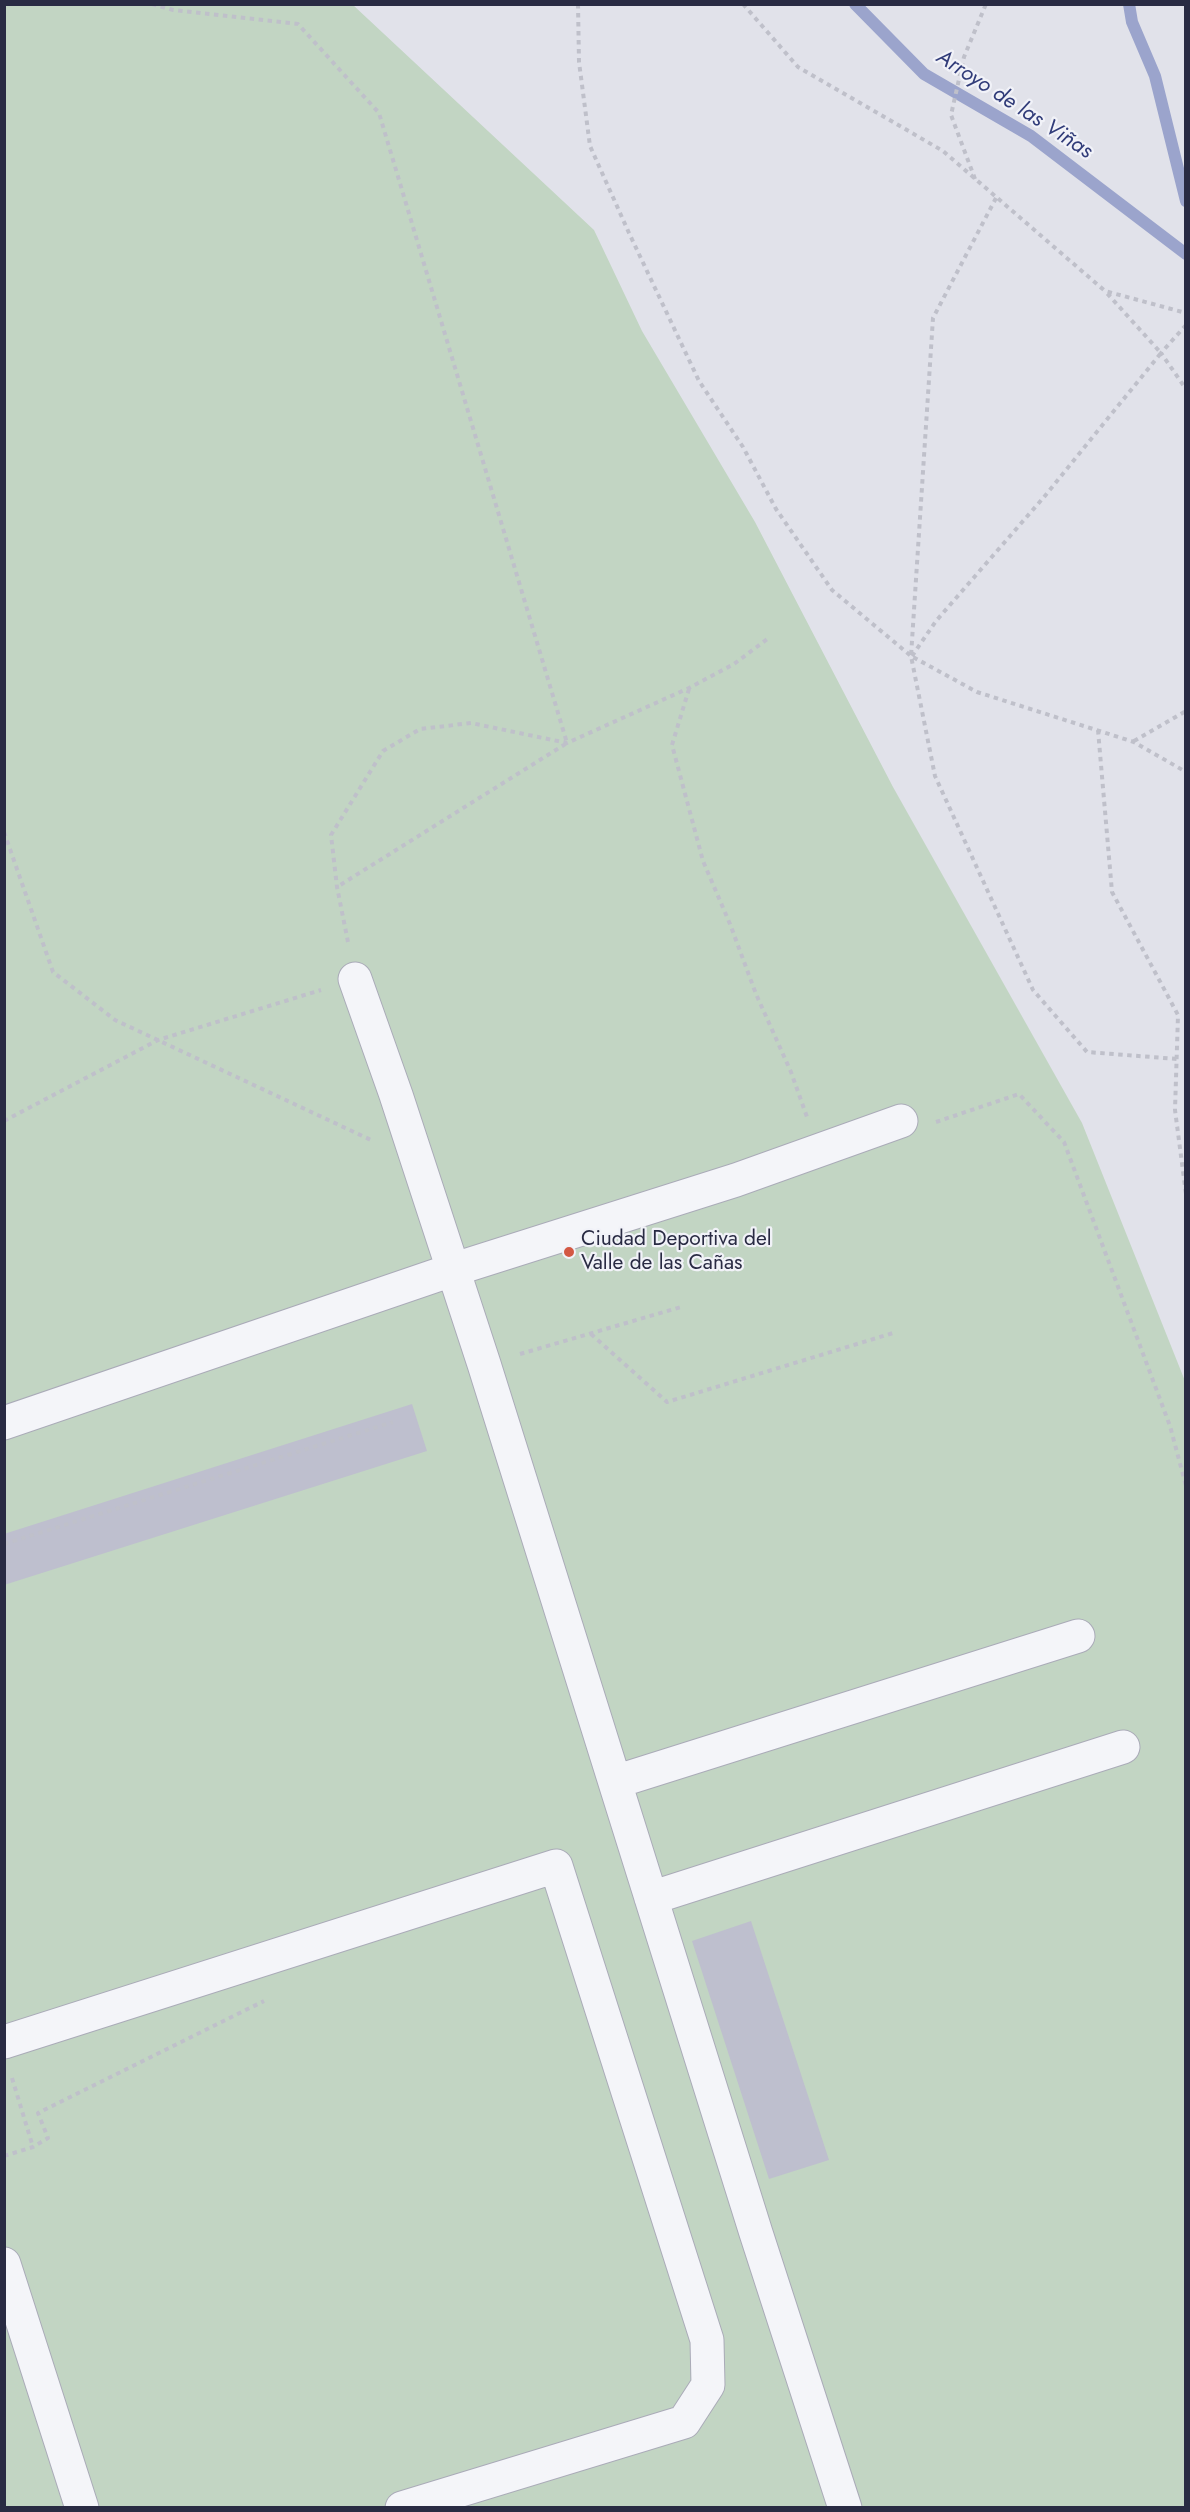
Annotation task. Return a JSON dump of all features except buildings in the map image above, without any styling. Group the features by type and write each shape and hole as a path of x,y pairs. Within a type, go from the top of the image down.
{"street":[{"path":"356,979 484,1364 845,2508"},
{"path":"4,1423 452,1270 736,1180 901,1120"},
{"path":"615,1782 1078,1636"},
{"path":"651,1898 1123,1747"},
{"path":"6,2054 556,1866 707,2340 708,2385 684,2422 402,2508"},
{"path":"4,2265 82,2508"}],"path":[{"path":"152,4 173,10 298,24 379,113 567,743"},
{"path":"578,4 579,62 590,146 699,381 743,447 776,509 832,590 911,656 978,692 1134,742 1185,772"},
{"path":"743,4 798,67 943,151 1105,291 1161,353 1185,389"},
{"path":"976,179 951,115 963,57 986,4"},
{"path":"996,198 933,318 911,656 935,776 1033,990 1087,1052 1177,1059"},
{"path":"1105,291 1185,314"},
{"path":"911,656 936,621 1044,497 1185,325"},
{"path":"337,887 567,743 689,688 734,664 770,637"},
{"path":"689,688 672,745 703,861 756,994 791,1072 817,1151"},
{"path":"1134,742 1185,711"},
{"path":"4,1121 158,1040 356,979 337,887 331,836 383,751 420,729 471,723 567,743"},
{"path":"1098,730 1112,892 1178,1015 1175,1110 1185,1194"},
{"path":"4,832 53,972 115,1020 418,1162"},
{"path":"901,1120 921,1128 1019,1094 1064,1142 1170,1425 1185,1486"},
{"path":"484,1364 681,1307"},
{"path":"591,1334 667,1402 892,1333"},
{"path":"4,1544 393,1422"},
{"path":"4,2156 48,2138 38,2112 269,1998"},
{"path":"6,2054 33,2146"}],"green space":[{"name":"Ciudad Deportiva del Valle de las Cañas","path":"5,5 353,5 594,230 642,331 755,522 893,787 1082,1123 1185,1381 1185,2507 5,2507"}],"waterway":[{"name":"Arroyo de las Viñas","path":"855,4 924,74 1031,136 1186,254"},
{"name":"Arroyo de las Viñas","path":"1129,4 1132,22 1155,76 1186,201"}],"place":[{"name":"Ciudad Deportiva del Valle de las Cañas","path":"569,1252"}]}
